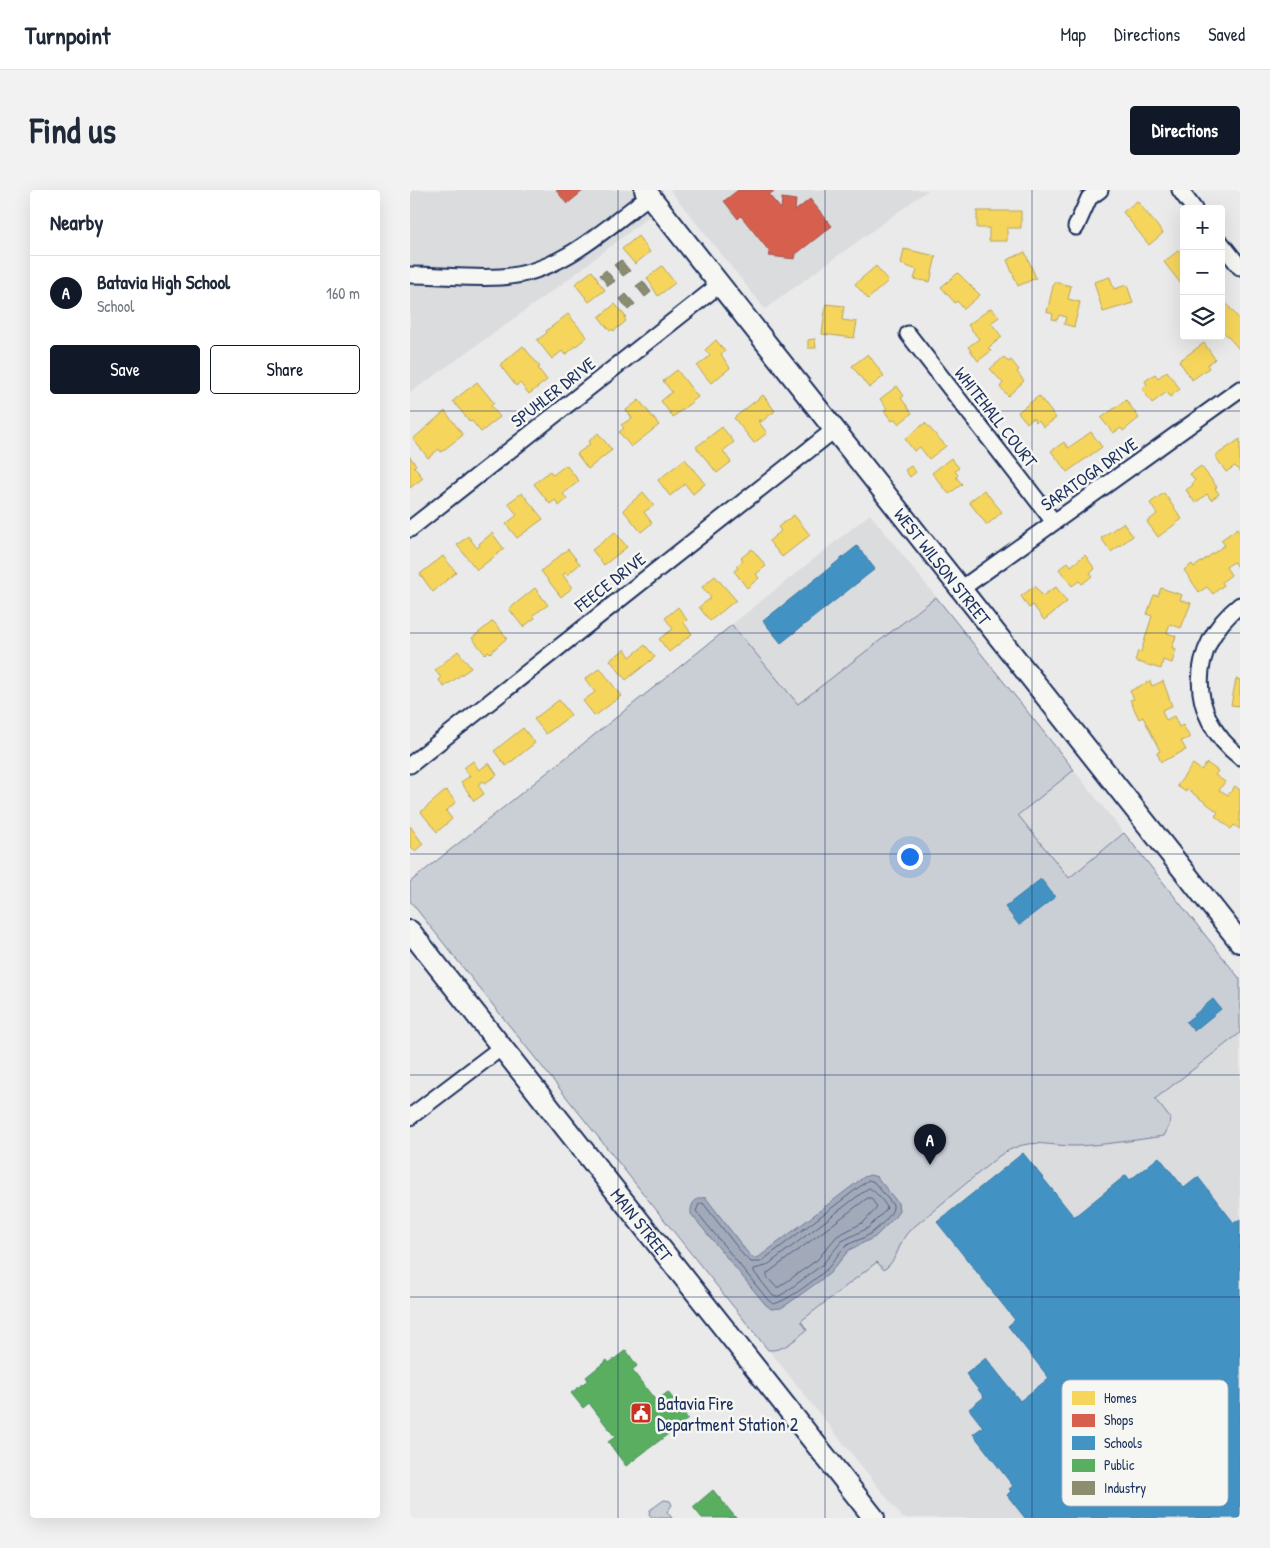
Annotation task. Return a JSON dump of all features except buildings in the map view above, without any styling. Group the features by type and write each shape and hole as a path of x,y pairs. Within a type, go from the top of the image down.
{"main road":[{"name":"WEST WILSON STREET","path":"647,193 1240,942"},
{"name":"MAIN STREET","path":"410,931 874,1518"}],"street":[{"path":"1076,227 1089,198 1100,190"},
{"path":"1180,190 1191,205"},
{"path":"410,275 476,278 504,277 530,272 551,265 588,242 647,193"},
{"path":"1225,248 1240,267"},
{"name":"SPUHLER DRIVE","path":"410,529 719,284"},
{"name":"WHITEHALL COURT","path":"908,334 1054,522"},
{"name":"SARATOGA DRIVE","path":"961,589 1240,390"},
{"name":"FEECE DRIVE","path":"410,764 834,430"},
{"path":"1240,605 1213,634 1205,650 1199,688 1204,711 1216,734 1240,757"},
{"path":"410,1117 502,1047"}],"shaded area":[{"path":"410,190 632,190 651,215 562,284 410,393"},
{"path":"670,190 928,190 765,309"},
{"path":"870,514 1240,979 1240,1518 903,1518 410,901 410,882"},
{"path":"936,597 1074,770 1018,815 1069,878 1124,833 1240,979 1240,1033 1155,1099 1170,1118 1169,1126 1164,1136 1076,1146 1028,1144 1010,1150 999,1156 909,1231 893,1260 884,1270 877,1262 801,1321 807,1330 794,1341 780,1349 768,1350 410,901 410,882 732,625 798,704"},
{"path":"664,1500 670,1501 672,1505 667,1512 672,1518 652,1518 649,1514 650,1510"}],"water":[{"path":"870,1175 877,1177 898,1203 899,1210 895,1217 875,1237 849,1250 829,1274 781,1308 771,1309 765,1304 691,1214 694,1201 699,1198 706,1198 747,1252 753,1258 759,1257 864,1177"}],"place":[{"name":"Batavia High School","path":"930,1165"},
{"name":"Batavia Fire Department Station 2","path":"641,1413"}]}
